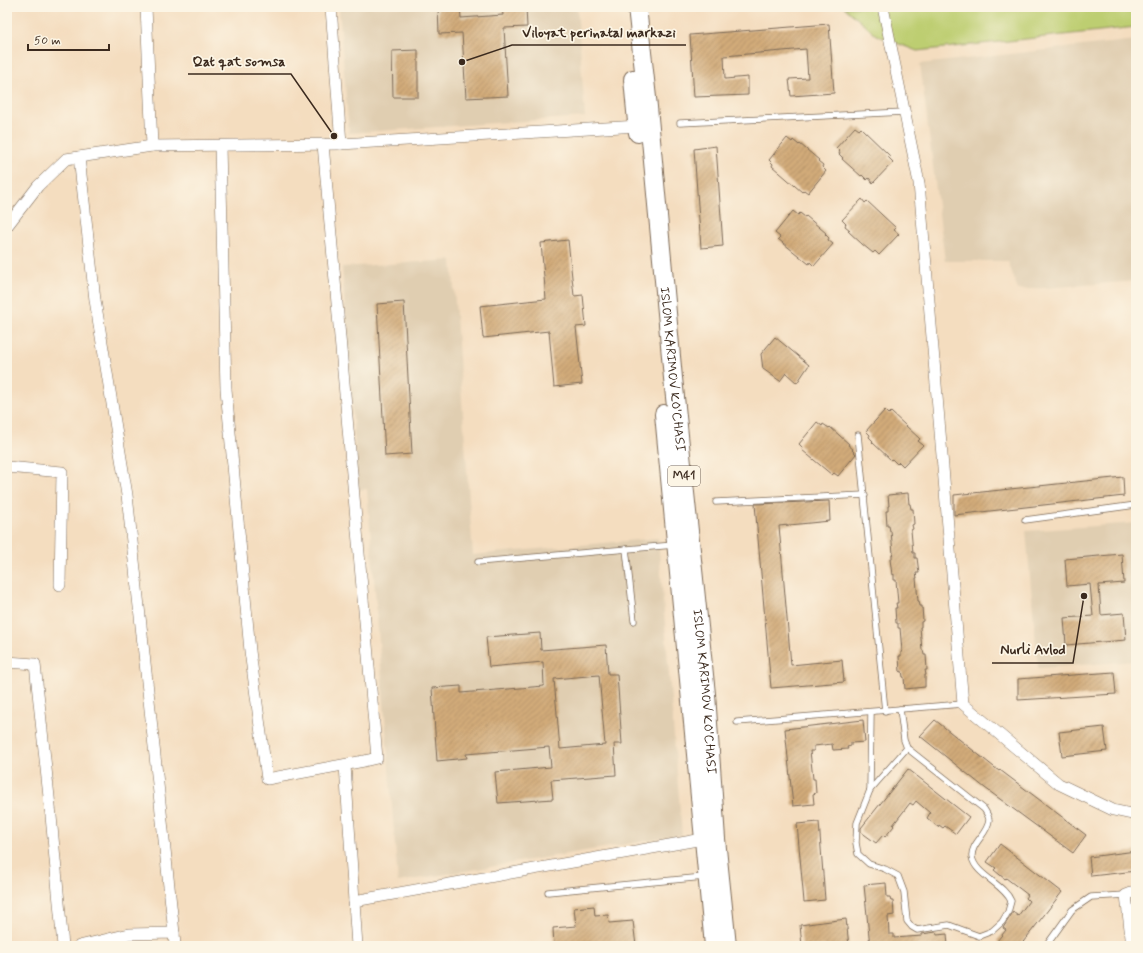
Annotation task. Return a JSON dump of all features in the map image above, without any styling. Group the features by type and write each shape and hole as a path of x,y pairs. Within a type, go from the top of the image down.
{"main road":[{"name":"ISLOM KARIMOV KO'CHASI","path":"625,7 638,126 714,946"},
{"name":"ISLOM KARIMOV KO'CHASI","path":"637,7 648,107 673,378 706,694 716,839 727,946"}],"street":[{"path":"146,7 152,146"},
{"path":"331,7 341,144"},
{"path":"883,7 919,184 963,704 1059,784 1112,810 1136,815"},
{"path":"7,226 38,186 66,159 152,146 341,144 638,126"},
{"path":"220,146 226,389 250,652 267,779 377,758 323,144"},
{"path":"79,157 95,300 127,495 175,946"},
{"path":"7,467 62,472 60,585"},
{"path":"7,662 35,664 63,946"},
{"path":"345,765 357,946"},
{"path":"354,901 703,838"},
{"path":"1131,893 1132,946"},
{"path":"79,946 129,934 174,933"}],"lane":[{"path":"680,124 904,112"},
{"path":"858,435 865,494 885,710"},
{"path":"716,502 865,494"},
{"path":"1024,520 1136,505"},
{"path":"478,562 677,545"},
{"path":"626,549 634,621"},
{"path":"738,722 963,704"},
{"path":"900,709 904,740 907,748 984,809 989,819 986,830 974,848 972,857 977,868 1008,894 1011,901 1008,912 1002,922 992,931 979,936 949,925 917,930 907,921 904,892 898,876 869,864 858,854 856,843 857,823 870,790 907,748"},
{"path":"870,790 871,712"},
{"path":"548,892 707,877"},
{"path":"1048,945 1072,910 1091,897 1131,893"}],"shaded area":[{"path":"339,7 577,7 585,117 349,133"},
{"path":"1136,40 1136,281 1018,290 1008,261 945,261 920,64"},
{"path":"452,260 473,555 658,538 682,835 398,882 367,489 358,490 342,267"},
{"path":"1136,523 1136,661 1038,668 1026,531"}],"green space":[{"path":"844,7 1136,7 1136,27 917,51 876,35"}],"building":[{"path":"438,7 460,7 461,18 503,15 502,7 526,7 527,27 504,28 508,96 466,98 462,33 439,34"},
{"path":"829,24 834,93 791,96 789,79 808,78 806,49 724,56 725,79 748,77 748,95 694,97 690,35"},
{"path":"418,50 418,97 393,97 392,51"},
{"path":"855,127 859,130 861,128 890,156 888,157 893,162 873,183 869,178 867,180 862,175 861,176 842,159 843,158 839,154 840,152 836,148"},
{"path":"787,138 792,142 793,140 799,145 800,144 819,160 818,161 823,165 822,167 826,171 808,193 804,190 802,192 772,166 773,164 769,160"},
{"path":"716,146 723,246 701,248 694,149"},
{"path":"862,199 865,203 867,201 896,228 894,230 899,234 879,255 875,251 873,253 848,231 850,230 845,226 846,224 842,220"},
{"path":"793,211 798,215 800,213 805,217 806,216 826,233 825,234 829,238 828,240 833,244 814,266 810,262 809,264 778,239 780,237 775,233"},
{"path":"568,240 574,296 583,295 586,326 576,327 582,384 554,387 549,331 483,338 480,306 546,299 541,243"},
{"path":"404,302 412,454 385,456 377,304"},
{"path":"775,337 809,365 797,383 786,373 780,381 763,369 761,354"},
{"path":"885,410 889,414 891,412 920,439 918,441 923,445 903,466 899,462 897,464 892,459 891,460 872,442 873,441 869,437 870,435 866,431"},
{"path":"817,422 822,426 823,424 829,428 830,427 849,444 848,445 856,454 838,476 834,473 832,475 802,450 803,448 799,444"},
{"path":"1123,477 1124,496 954,515 954,495"},
{"path":"908,493 909,504 911,509 913,509 914,524 912,525 913,529 911,530 913,553 915,553 915,558 917,558 919,573 916,573 916,578 918,601 920,606 922,606 923,621 921,622 920,627 922,650 924,655 926,655 927,670 925,670 925,687 905,689 904,677 902,671 900,672 899,656 901,656 902,651 900,628 898,628 898,623 896,623 895,608 897,608 896,603 898,603 896,580 894,580 894,574 892,575 890,559 892,559 893,554 891,531 889,526 887,526 886,511 888,511 889,506 888,495"},
{"path":"829,501 830,521 779,526 791,665 842,660 844,682 771,688 755,504"},
{"path":"1122,554 1124,583 1099,585 1101,615 1124,613 1126,640 1066,645 1064,618 1093,616 1090,584 1067,586 1065,559"},
{"path":"540,633 541,650 606,645 608,674 617,674 622,744 614,744 616,775 551,780 553,799 498,803 495,772 551,767 549,747 466,754 467,758 437,761 432,688 461,686 461,693 544,686 543,662 489,667 486,637","holes":["599,675 605,745 560,749 554,679"]},
{"path":"1114,672 1116,694 1018,700 1018,679"},
{"path":"863,720 865,742 851,743 851,746 847,747 848,749 833,750 832,744 814,746 814,751 810,751 813,779 815,779 816,793 813,794 814,804 793,806 785,729"},
{"path":"935,720 999,771 1000,770 1086,835 1073,853 985,788 920,736"},
{"path":"1104,727 1107,751 1062,756 1059,732"},
{"path":"908,769 969,817 956,834 945,826 943,828 939,825 938,827 927,818 930,813 916,801 913,805 910,803 885,837 883,835 876,843 861,832 861,828"},
{"path":"819,822 825,900 804,902 797,824"},
{"path":"1000,844 1062,892 1020,946 1003,946 997,941 1006,930 1003,928 1013,912 1018,916 1029,901 1026,898 1028,895 1006,878 1005,879 994,870 996,868 987,862"},
{"path":"1136,851 1136,871 1091,876 1089,857"},
{"path":"886,883 887,897 890,897 891,901 893,901 894,915 888,916 889,934 894,934 894,938 922,936 922,934 936,932 937,935 947,934 948,946 870,946 864,885"},
{"path":"594,906 595,916 608,915 609,923 633,921 636,946 554,946 553,928 576,926 574,908"},
{"path":"846,919 849,946 802,946 800,925"}],"place":[{"name":"Viloyat perinatal markazi","path":"462,62"},
{"name":"Qat qat somsa","path":"334,136"},
{"name":"Nurli Avlod","path":"1084,596"}]}
